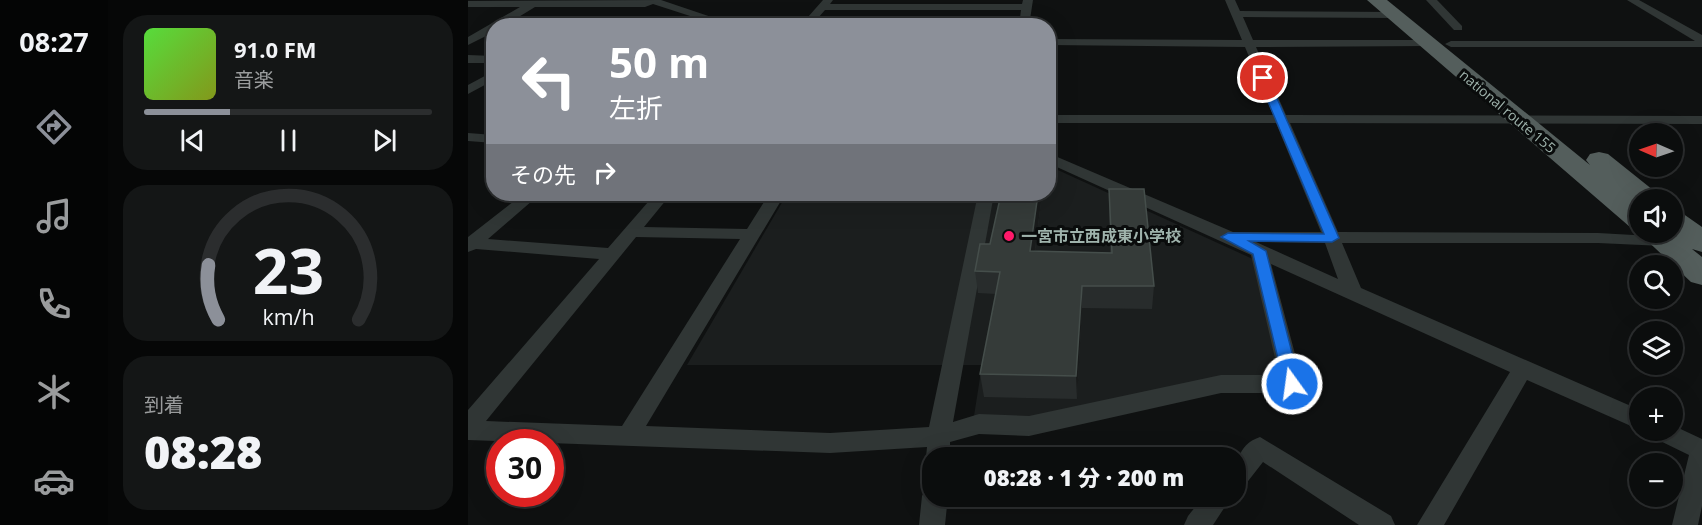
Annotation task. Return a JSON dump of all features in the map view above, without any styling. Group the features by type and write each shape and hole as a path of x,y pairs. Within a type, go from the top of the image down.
{"highway":[{"name":"national route 155","path":"1389,5 1446,38 1634,189"},
{"name":"national route 155","path":"1446,38 1517,120 1629,212"},
{"path":"1683,237 1702,242"},
{"path":"1674,243 1702,274"}],"street":[{"path":"468,4 536,2 645,4 653,0 708,18"},
{"path":"1431,0 1446,38"},
{"path":"1632,0 1702,42"},
{"path":"509,18 536,2"},
{"path":"812,18 825,4 1027,3 1025,18"},
{"path":"1353,293 1332,238 1233,7 1389,5"},
{"path":"468,42 486,31"},
{"path":"1056,42 1248,44 1446,38 1702,42"},
{"path":"468,59 486,60"},
{"path":"468,90 486,80"},
{"path":"1056,119 1702,120"},
{"path":"468,137 486,138"},
{"path":"1056,161 1629,416"},
{"path":"470,245 523,201"},
{"path":"468,428 657,201"},
{"path":"628,436 773,201"},
{"path":"939,447 985,201"},
{"path":"632,232 752,234"},
{"path":"1228,237 1598,238 1629,235"},
{"path":"470,245 613,254"},
{"path":"468,428 939,447 979,424 1029,426 1221,384 1292,384 1259,251"},
{"path":"1430,525 1523,369"},
{"path":"1683,441 1702,450 1685,525"},
{"path":"1246,464 1260,447 1382,525"},
{"path":"932,525 934,507"},
{"path":"1197,525 1211,507"}],"shaded area":[{"path":"1056,169 1255,260 1283,376 1039,418 974,416 982,365 687,365 783,201 1056,201"}],"building":[{"path":"1109,189 1144,189 1154,286 1082,286 1076,376 980,374 1000,272 975,271 980,244 990,244 999,201 1037,201 1030,251 1112,253"}],"place":[{"name":"一宮市立西成東小学校","path":"1009,236"}],"route":[{"path":"1263,78 1332,238 1228,237 1259,251 1292,384"}]}
